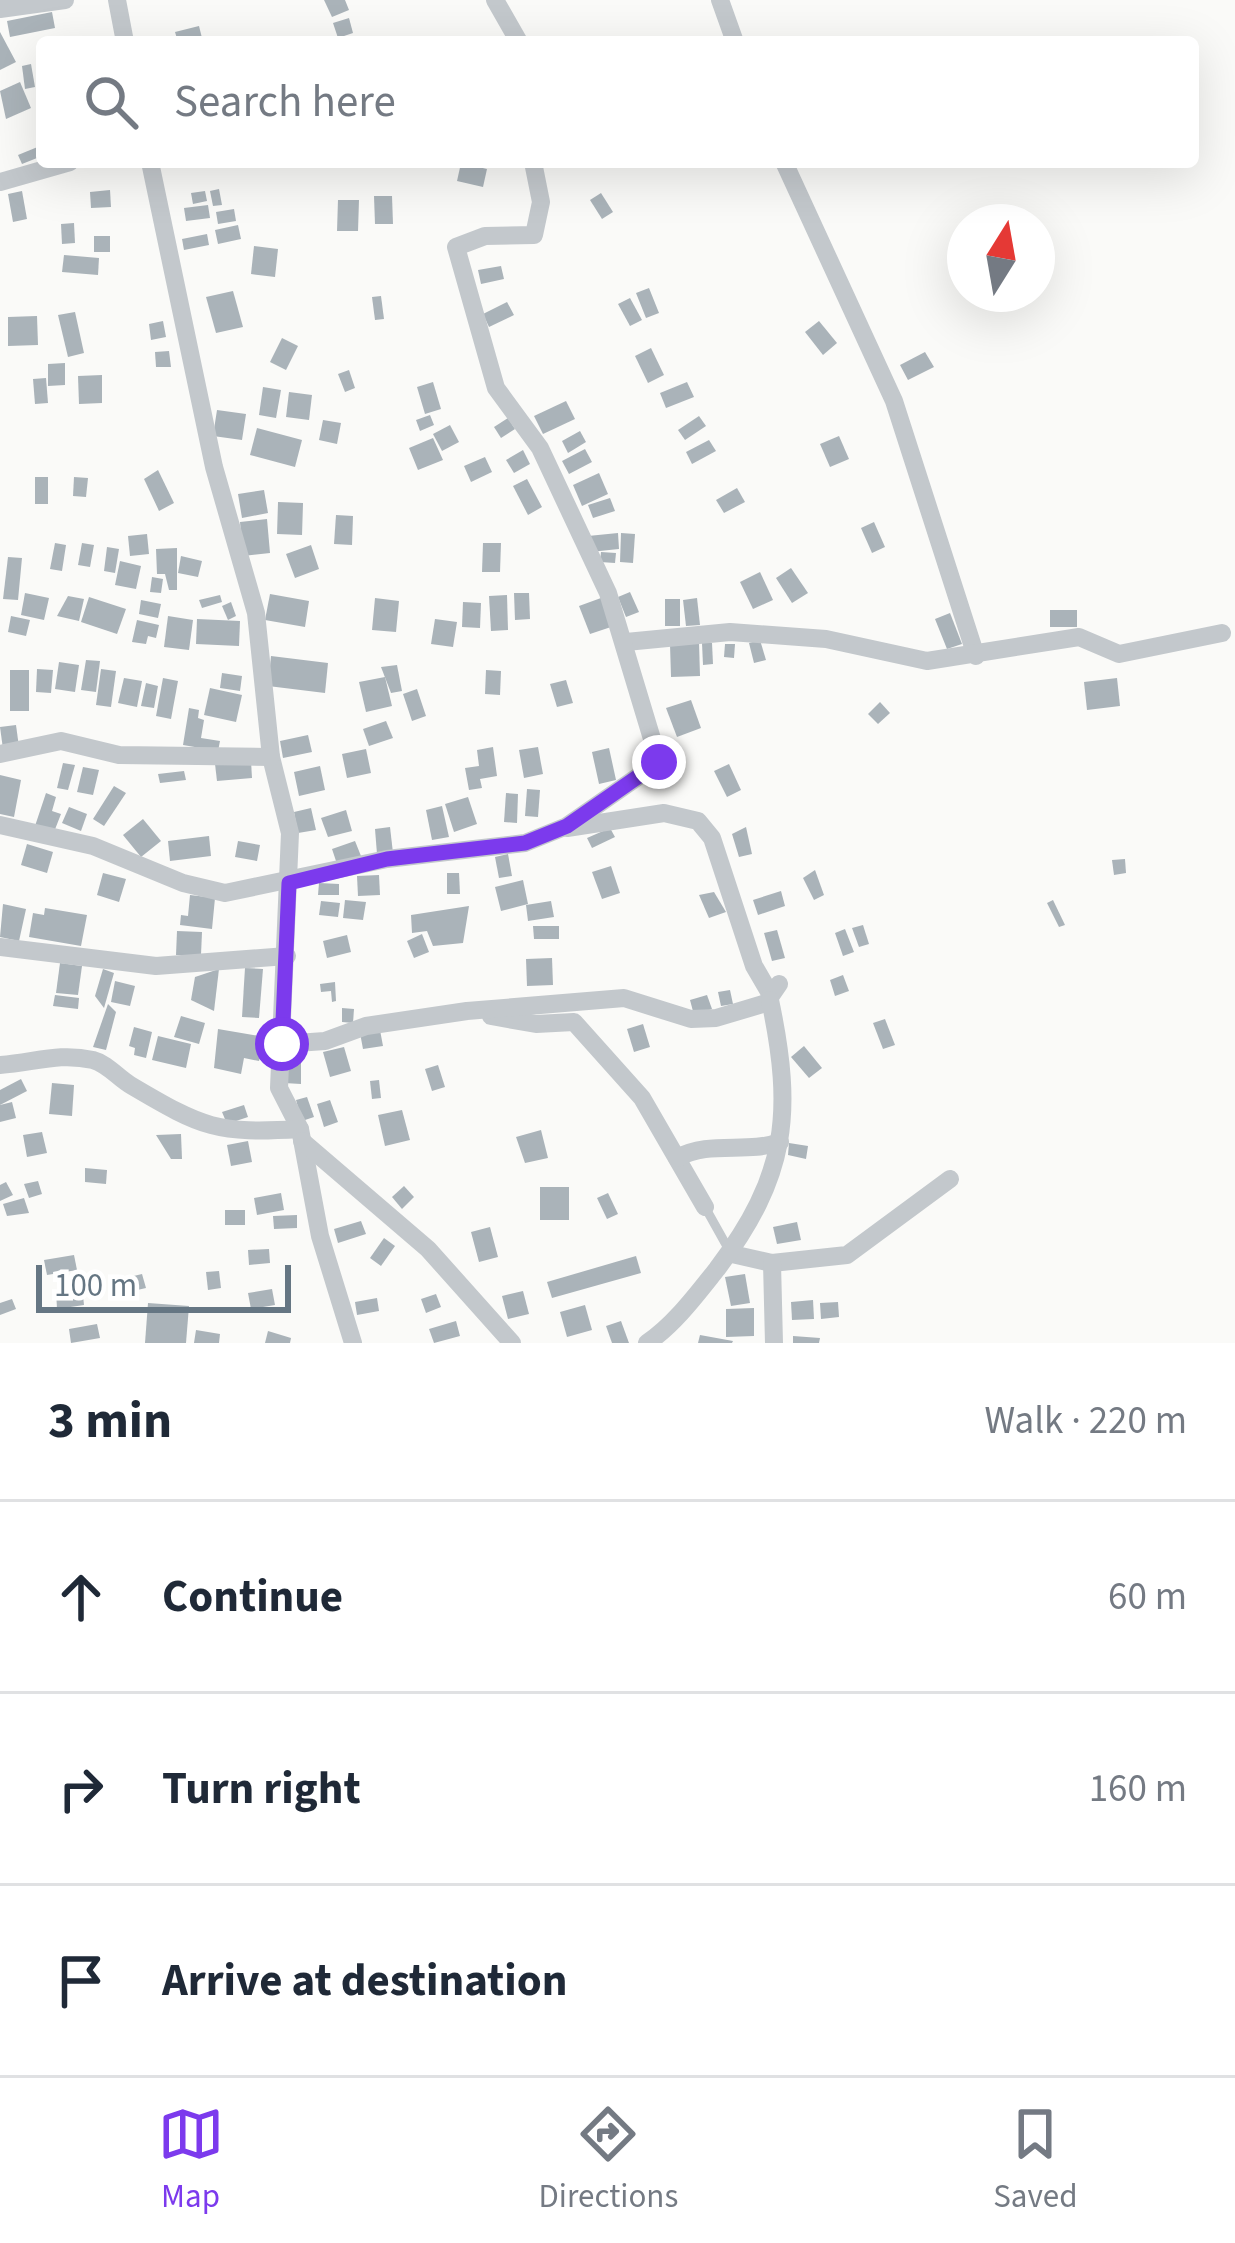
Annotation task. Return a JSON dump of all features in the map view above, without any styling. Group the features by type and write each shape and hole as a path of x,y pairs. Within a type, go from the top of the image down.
{"street":[{"path":"0,9 65,0"},
{"path":"117,0 124,36"},
{"path":"495,0 516,36"},
{"path":"720,0 733,36"},
{"path":"0,182 49,168"},
{"path":"150,168 214,467 256,613 271,757 290,832 279,1088 301,1135 320,1236 353,1343"},
{"path":"534,168 541,202 534,235 485,236 456,247 496,388 540,448 626,642 659,762 559,829"},
{"path":"787,168 894,401 976,656"},
{"path":"626,642 730,632 826,639 927,661 1079,637 1119,654 1222,633"},
{"path":"0,754 61,741 118,755 271,757"},
{"path":"0,825 93,846 183,883 225,893 387,859 490,851 559,829 664,813 698,820 712,838 754,965 772,991 783,1063 780,1142 765,1197 732,1254 647,1343"},
{"path":"0,946 156,966 287,956"},
{"path":"282,1044 325,1041 366,1026 467,1011 624,998 691,1019 748,1011 772,991"},
{"path":"467,1011 536,1024 574,1022 641,1098 705,1208"},
{"path":"0,1065 61,1054 100,1062 124,1082 205,1127 230,1133 301,1135 428,1249 512,1343"},
{"path":"677,1158 689,1151 762,1148 780,1142"},
{"path":"732,1254 772,1263 847,1256 950,1179"},
{"path":"772,1263 774,1343"}],"lane":[{"path":"705,1208 732,1254"}],"building":[{"path":"324,0 345,0 349,10 332,17"},
{"path":"52,12 55,28 10,37 7,21"},
{"path":"349,18 353,33 337,36 333,23"},
{"path":"199,26 202,36 176,36 175,32"},
{"path":"0,32 16,62 0,70"},
{"path":"31,64 35,87 25,89 22,66"},
{"path":"20,82 31,108 6,119 0,91"},
{"path":"36,148 36,158 22,164 18,155"},
{"path":"460,168 487,169 483,187 457,181"},
{"path":"219,189 222,205 213,206 210,191"},
{"path":"110,190 111,207 91,208 90,192"},
{"path":"22,191 27,219 13,222 8,194"},
{"path":"205,191 207,201 193,204 191,193"},
{"path":"601,193 613,212 602,219 590,200"},
{"path":"374,196 392,196 393,224 375,224"},
{"path":"338,200 359,200 358,231 337,231"},
{"path":"208,205 210,218 186,221 184,208"},
{"path":"234,209 236,221 218,224 216,212"},
{"path":"74,223 75,243 62,244 61,224"},
{"path":"238,225 241,239 218,244 215,230"},
{"path":"207,234 209,245 184,250 182,239"},
{"path":"94,236 110,236 110,252 94,252"},
{"path":"254,246 278,249 275,277 251,274"},
{"path":"64,255 99,258 98,275 62,272"},
{"path":"501,266 504,279 481,284 478,270"},
{"path":"649,288 659,313 646,318 636,293"},
{"path":"233,291 243,327 216,333 206,297"},
{"path":"381,296 384,319 375,320 372,297"},
{"path":"630,298 642,320 630,326 618,304"},
{"path":"507,302 514,315 489,327 483,314"},
{"path":"75,312 84,353 68,357 58,315"},
{"path":"37,316 38,345 8,346 8,317"},
{"path":"163,321 166,337 151,340 149,324"},
{"path":"819,321 837,343 823,355 805,332"},
{"path":"282,338 298,346 286,370 270,362"},
{"path":"651,348 664,375 648,383 635,356"},
{"path":"169,351 171,367 156,367 155,352"},
{"path":"925,352 934,367 908,380 900,365"},
{"path":"65,363 65,385 48,386 48,364"},
{"path":"349,370 355,388 345,392 338,374"},
{"path":"102,375 102,403 79,404 78,376"},
{"path":"46,378 48,403 35,404 33,379"},
{"path":"433,382 441,409 425,414 417,387"},
{"path":"687,382 694,397 666,408 660,393"},
{"path":"263,387 281,390 276,418 259,415"},
{"path":"289,392 312,395 309,420 286,417"},
{"path":"566,401 575,419 543,434 534,416"},
{"path":"217,410 246,414 242,440 213,436"},
{"path":"430,415 434,425 420,431 416,420"},
{"path":"699,416 706,426 685,440 678,430"},
{"path":"508,418 515,429 501,438 494,427"},
{"path":"323,420 341,423 337,444 319,440"},
{"path":"450,425 459,442 442,451 433,434"},
{"path":"257,428 302,440 295,467 250,455"},
{"path":"580,431 586,442 568,453 562,441"},
{"path":"839,436 849,459 830,467 820,444"},
{"path":"433,438 443,460 418,470 409,448"},
{"path":"709,440 716,451 692,464 686,452"},
{"path":"585,449 592,462 569,474 562,461"},
{"path":"523,450 530,464 514,473 506,460"},
{"path":"485,457 492,472 471,482 464,466"},
{"path":"158,470 174,503 159,511 144,479"},
{"path":"599,473 608,494 582,506 573,485"},
{"path":"35,477 48,477 48,504 35,504"},
{"path":"74,477 88,478 86,497 73,496"},
{"path":"527,479 542,507 528,515 513,486"},
{"path":"737,488 745,502 724,513 716,500"},
{"path":"264,490 268,513 242,518 238,494"},
{"path":"610,498 615,511 593,518 588,505"},
{"path":"278,502 303,503 302,535 277,534"},
{"path":"336,515 353,516 352,545 334,544"},
{"path":"267,519 270,553 243,556 240,522"},
{"path":"874,522 885,547 872,553 861,528"},
{"path":"618,533 619,549 590,552 588,536"},
{"path":"621,533 635,534 633,563 620,562"},
{"path":"147,534 149,554 130,556 128,536"},
{"path":"55,543 66,545 62,571 50,569"},
{"path":"82,543 94,545 90,567 78,565"},
{"path":"483,543 501,543 500,572 482,572"},
{"path":"311,545 319,569 295,578 286,554"},
{"path":"107,547 119,549 115,573 104,571"},
{"path":"177,548 177,590 169,590 165,574 157,574 156,549"},
{"path":"601,552 616,553 615,563 600,562"},
{"path":"181,556 202,561 198,577 178,573"},
{"path":"8,557 22,558 18,600 3,599"},
{"path":"120,561 141,566 136,589 115,585"},
{"path":"791,568 808,593 792,603 776,578"},
{"path":"760,572 773,600 753,609 740,582"},
{"path":"152,577 163,579 161,593 150,592"},
{"path":"630,592 639,612 626,617 618,597"},
{"path":"25,593 49,598 44,620 21,615"},
{"path":"514,593 529,593 530,619 515,620"},
{"path":"270,594 309,601 305,627 265,620"},
{"path":"220,595 222,602 202,608 199,600"},
{"path":"507,595 508,630 491,631 489,596"},
{"path":"68,596 84,599 79,621 57,616"},
{"path":"89,597 126,609 117,634 81,622"},
{"path":"375,598 399,601 396,632 372,630"},
{"path":"601,598 611,627 590,634 579,606"},
{"path":"697,598 700,625 686,626 683,600"},
{"path":"665,599 680,599 680,626 665,626"},
{"path":"141,600 161,604 158,618 139,614"},
{"path":"231,602 236,616 228,620 222,606"},
{"path":"463,602 481,603 480,628 462,627"},
{"path":"1050,610 1077,610 1077,627 1050,627"},
{"path":"950,613 962,644 947,649 935,619"},
{"path":"11,616 30,620 26,636 8,632"},
{"path":"168,616 193,620 189,650 164,647"},
{"path":"197,619 240,621 239,646 196,644"},
{"path":"435,619 457,622 453,647 431,644"},
{"path":"137,620 159,625 156,638 148,636 146,644 132,642"},
{"path":"760,640 766,660 754,663 749,643"},
{"path":"699,642 700,676 671,677 670,644"},
{"path":"702,643 712,643 713,664 703,665"},
{"path":"725,644 735,644 734,658 724,657"},
{"path":"271,656 328,663 325,693 268,686"},
{"path":"86,660 100,661 96,692 81,690"},
{"path":"59,662 79,665 75,692 55,689"},
{"path":"397,665 402,691 391,693 381,667"},
{"path":"37,669 53,670 51,693 36,692"},
{"path":"101,669 116,671 111,707 96,705"},
{"path":"10,670 29,670 29,711 10,711"},
{"path":"486,670 501,671 500,695 485,694"},
{"path":"222,673 242,676 240,691 220,688"},
{"path":"385,677 392,706 366,712 359,682"},
{"path":"124,678 142,681 137,707 118,703"},
{"path":"163,678 178,681 171,719 156,716"},
{"path":"1117,678 1120,706 1087,710 1084,682"},
{"path":"566,680 573,703 557,707 550,684"},
{"path":"146,683 158,686 154,708 141,706"},
{"path":"210,688 242,695 236,722 204,715"},
{"path":"417,689 426,716 412,721 403,694"},
{"path":"691,700 701,728 677,737 666,708"},
{"path":"880,702 890,713 878,724 868,714"},
{"path":"189,708 199,710 198,718 204,720 201,738 220,741 218,751 183,745"},
{"path":"386,721 393,738 369,746 363,729"},
{"path":"16,725 19,747 3,749 0,727"},
{"path":"308,735 312,752 283,758 280,741"},
{"path":"493,747 497,776 480,779 482,788 469,790 465,768 479,766 477,750"},
{"path":"538,747 543,774 524,778 519,750"},
{"path":"609,748 616,780 599,784 592,752"},
{"path":"366,749 371,773 347,778 342,754"},
{"path":"251,761 252,778 217,781 215,764"},
{"path":"63,763 75,765 68,790 57,788"},
{"path":"729,764 741,790 727,797 714,771"},
{"path":"320,766 325,790 299,796 294,772"},
{"path":"83,767 99,770 93,795 77,792"},
{"path":"184,771 186,780 160,783 158,774"},
{"path":"0,775 21,780 14,817 0,814"},
{"path":"114,786 126,793 104,826 93,819"},
{"path":"527,789 540,790 538,817 525,816"},
{"path":"46,793 56,797 52,811 61,814 54,832 35,826"},
{"path":"506,793 518,794 517,823 504,822"},
{"path":"468,797 477,824 454,832 445,804"},
{"path":"442,806 449,837 432,840 426,810"},
{"path":"69,807 87,814 81,831 62,823"},
{"path":"311,808 316,830 298,833 294,812"},
{"path":"346,810 352,831 328,837 321,818"},
{"path":"143,819 161,841 141,857 123,835"},
{"path":"390,827 393,853 377,854 375,829"},
{"path":"746,827 752,854 739,857 732,834"},
{"path":"610,828 615,837 592,848 587,838"},
{"path":"209,836 211,856 170,861 168,841"},
{"path":"238,841 260,845 257,861 235,857"},
{"path":"355,841 361,856 337,864 332,849"},
{"path":"27,844 53,852 47,873 21,865"},
{"path":"508,854 512,876 499,878 495,857"},
{"path":"1125,859 1126,873 1114,875 1112,860"},
{"path":"611,866 620,893 602,899 592,872"},
{"path":"815,870 824,895 814,900 803,878"},
{"path":"103,873 126,879 119,902 97,895"},
{"path":"447,873 459,873 460,894 447,894"},
{"path":"379,875 380,895 358,896 357,876"},
{"path":"523,880 528,904 501,911 495,887"},
{"path":"319,883 339,884 339,895 318,895"},
{"path":"781,891 785,906 758,915 753,900"},
{"path":"714,892 726,912 709,918 699,895"},
{"path":"190,895 215,898 212,929 180,925 181,915 188,916"},
{"path":"345,900 366,902 363,920 343,918"},
{"path":"1053,900 1065,925 1059,927 1047,903"},
{"path":"321,901 340,903 338,917 319,915"},
{"path":"551,901 554,917 528,921 526,905"},
{"path":"3,904 26,909 19,941 0,937"},
{"path":"469,906 463,943 433,946 427,931 412,933 411,915"},
{"path":"45,908 87,915 81,946 29,937 33,913 44,915"},
{"path":"863,925 869,944 859,947 852,928"},
{"path":"533,926 559,926 559,939 534,939"},
{"path":"845,929 854,952 843,956 835,933"},
{"path":"777,930 785,958 772,961 764,933"},
{"path":"177,931 202,932 201,955 176,955"},
{"path":"422,934 429,952 414,958 407,941"},
{"path":"347,935 351,952 327,958 323,941"},
{"path":"552,958 553,985 527,986 526,959"},
{"path":"60,963 82,966 78,995 56,993"},
{"path":"245,968 263,969 259,1018 242,1017"},
{"path":"103,969 114,973 104,1008 95,996"},
{"path":"219,969 214,1011 191,1000 195,977"},
{"path":"843,975 849,991 835,996 830,980"},
{"path":"115,981 135,986 130,1006 111,1002"},
{"path":"335,982 336,1001 332,1002 331,991 321,992 320,984"},
{"path":"730,990 733,1004 721,1006 718,992"},
{"path":"55,995 79,998 78,1009 53,1006"},
{"path":"707,995 712,1009 694,1015 690,1000"},
{"path":"108,1004 116,1012 106,1050 93,1047"},
{"path":"342,1008 354,1009 353,1023 342,1022"},
{"path":"181,1016 205,1023 199,1044 174,1037"},
{"path":"885,1019 895,1045 883,1049 873,1023"},
{"path":"643,1024 650,1047 634,1052 627,1029"},
{"path":"134,1027 152,1032 146,1058 134,1055 135,1048 129,1046"},
{"path":"218,1029 271,1038 267,1060 262,1059 263,1045 259,1061 244,1058 241,1074 214,1068"},
{"path":"380,1030 383,1046 363,1049 360,1033"},
{"path":"158,1036 191,1044 186,1068 152,1060"},
{"path":"804,1046 822,1068 809,1078 791,1057"},
{"path":"344,1047 351,1071 330,1077 323,1052"},
{"path":"284,1054 301,1054 301,1084 284,1083"},
{"path":"438,1065 445,1087 432,1091 425,1069"},
{"path":"21,1079 27,1091 0,1105 0,1090"},
{"path":"379,1080 381,1098 372,1099 370,1081"},
{"path":"52,1083 74,1085 72,1116 49,1114"},
{"path":"307,1097 314,1117 302,1121 296,1100"},
{"path":"330,1100 338,1122 324,1127 317,1104"},
{"path":"12,1102 16,1118 0,1122 0,1105"},
{"path":"244,1105 248,1117 227,1124 222,1112"},
{"path":"402,1110 410,1140 385,1146 378,1115"},
{"path":"541,1130 548,1158 525,1163 516,1137"},
{"path":"42,1132 47,1153 27,1157 23,1135"},
{"path":"181,1134 182,1159 171,1159 156,1135"},
{"path":"248,1141 252,1162 231,1166 227,1145"},
{"path":"789,1143 808,1146 806,1159 788,1155"},
{"path":"85,1168 107,1170 106,1184 85,1182"},
{"path":"38,1181 42,1194 29,1198 24,1184"},
{"path":"6,1182 13,1195 0,1201 0,1185"},
{"path":"404,1186 414,1197 402,1209 392,1197"},
{"path":"540,1187 569,1187 569,1220 540,1220"},
{"path":"281,1193 284,1210 257,1215 254,1198"},
{"path":"608,1193 618,1214 607,1219 597,1198"},
{"path":"24,1198 29,1213 7,1216 3,1204"},
{"path":"225,1210 245,1210 245,1225 225,1225"},
{"path":"297,1215 297,1228 274,1229 273,1216"},
{"path":"361,1221 366,1234 338,1243 334,1229"},
{"path":"797,1222 801,1240 777,1244 773,1227"},
{"path":"490,1227 498,1257 479,1262 471,1232"},
{"path":"384,1238 395,1246 381,1266 370,1258"},
{"path":"269,1249 270,1263 249,1265 248,1250"},
{"path":"74,1255 77,1270 47,1275 44,1260"},
{"path":"636,1256 641,1273 552,1298 547,1282"},
{"path":"219,1271 221,1288 208,1290 206,1272"},
{"path":"142,1274 146,1288 120,1294 117,1280"},
{"path":"745,1274 750,1303 731,1306 725,1277"},
{"path":"82,1286 84,1305 57,1309 56,1290"},
{"path":"272,1289 275,1305 251,1309 248,1293"},
{"path":"523,1291 529,1314 508,1319 502,1296"},
{"path":"436,1294 441,1307 426,1313 421,1299"},
{"path":"377,1298 379,1311 357,1315 355,1302"},
{"path":"12,1299 16,1309 0,1315 0,1303"},
{"path":"813,1300 814,1319 792,1320 791,1302"},
{"path":"838,1302 839,1317 821,1319 820,1303"},
{"path":"148,1303 189,1306 186,1343 145,1343"},
{"path":"585,1305 592,1330 567,1337 560,1312"},
{"path":"754,1308 754,1336 726,1337 726,1309"},
{"path":"456,1321 460,1336 434,1343 429,1329"},
{"path":"621,1321 629,1343 612,1343 606,1326"},
{"path":"97,1324 100,1338 71,1343 69,1329"},
{"path":"196,1330 220,1334 219,1343 194,1343"},
{"path":"268,1331 291,1338 290,1343 265,1343"},
{"path":"700,1335 733,1341 698,1343"},
{"path":"793,1336 820,1338 819,1343 793,1343"}],"route":[{"path":"282,1044 289,883 387,859 490,851 525,843 567,826 659,762"}]}
